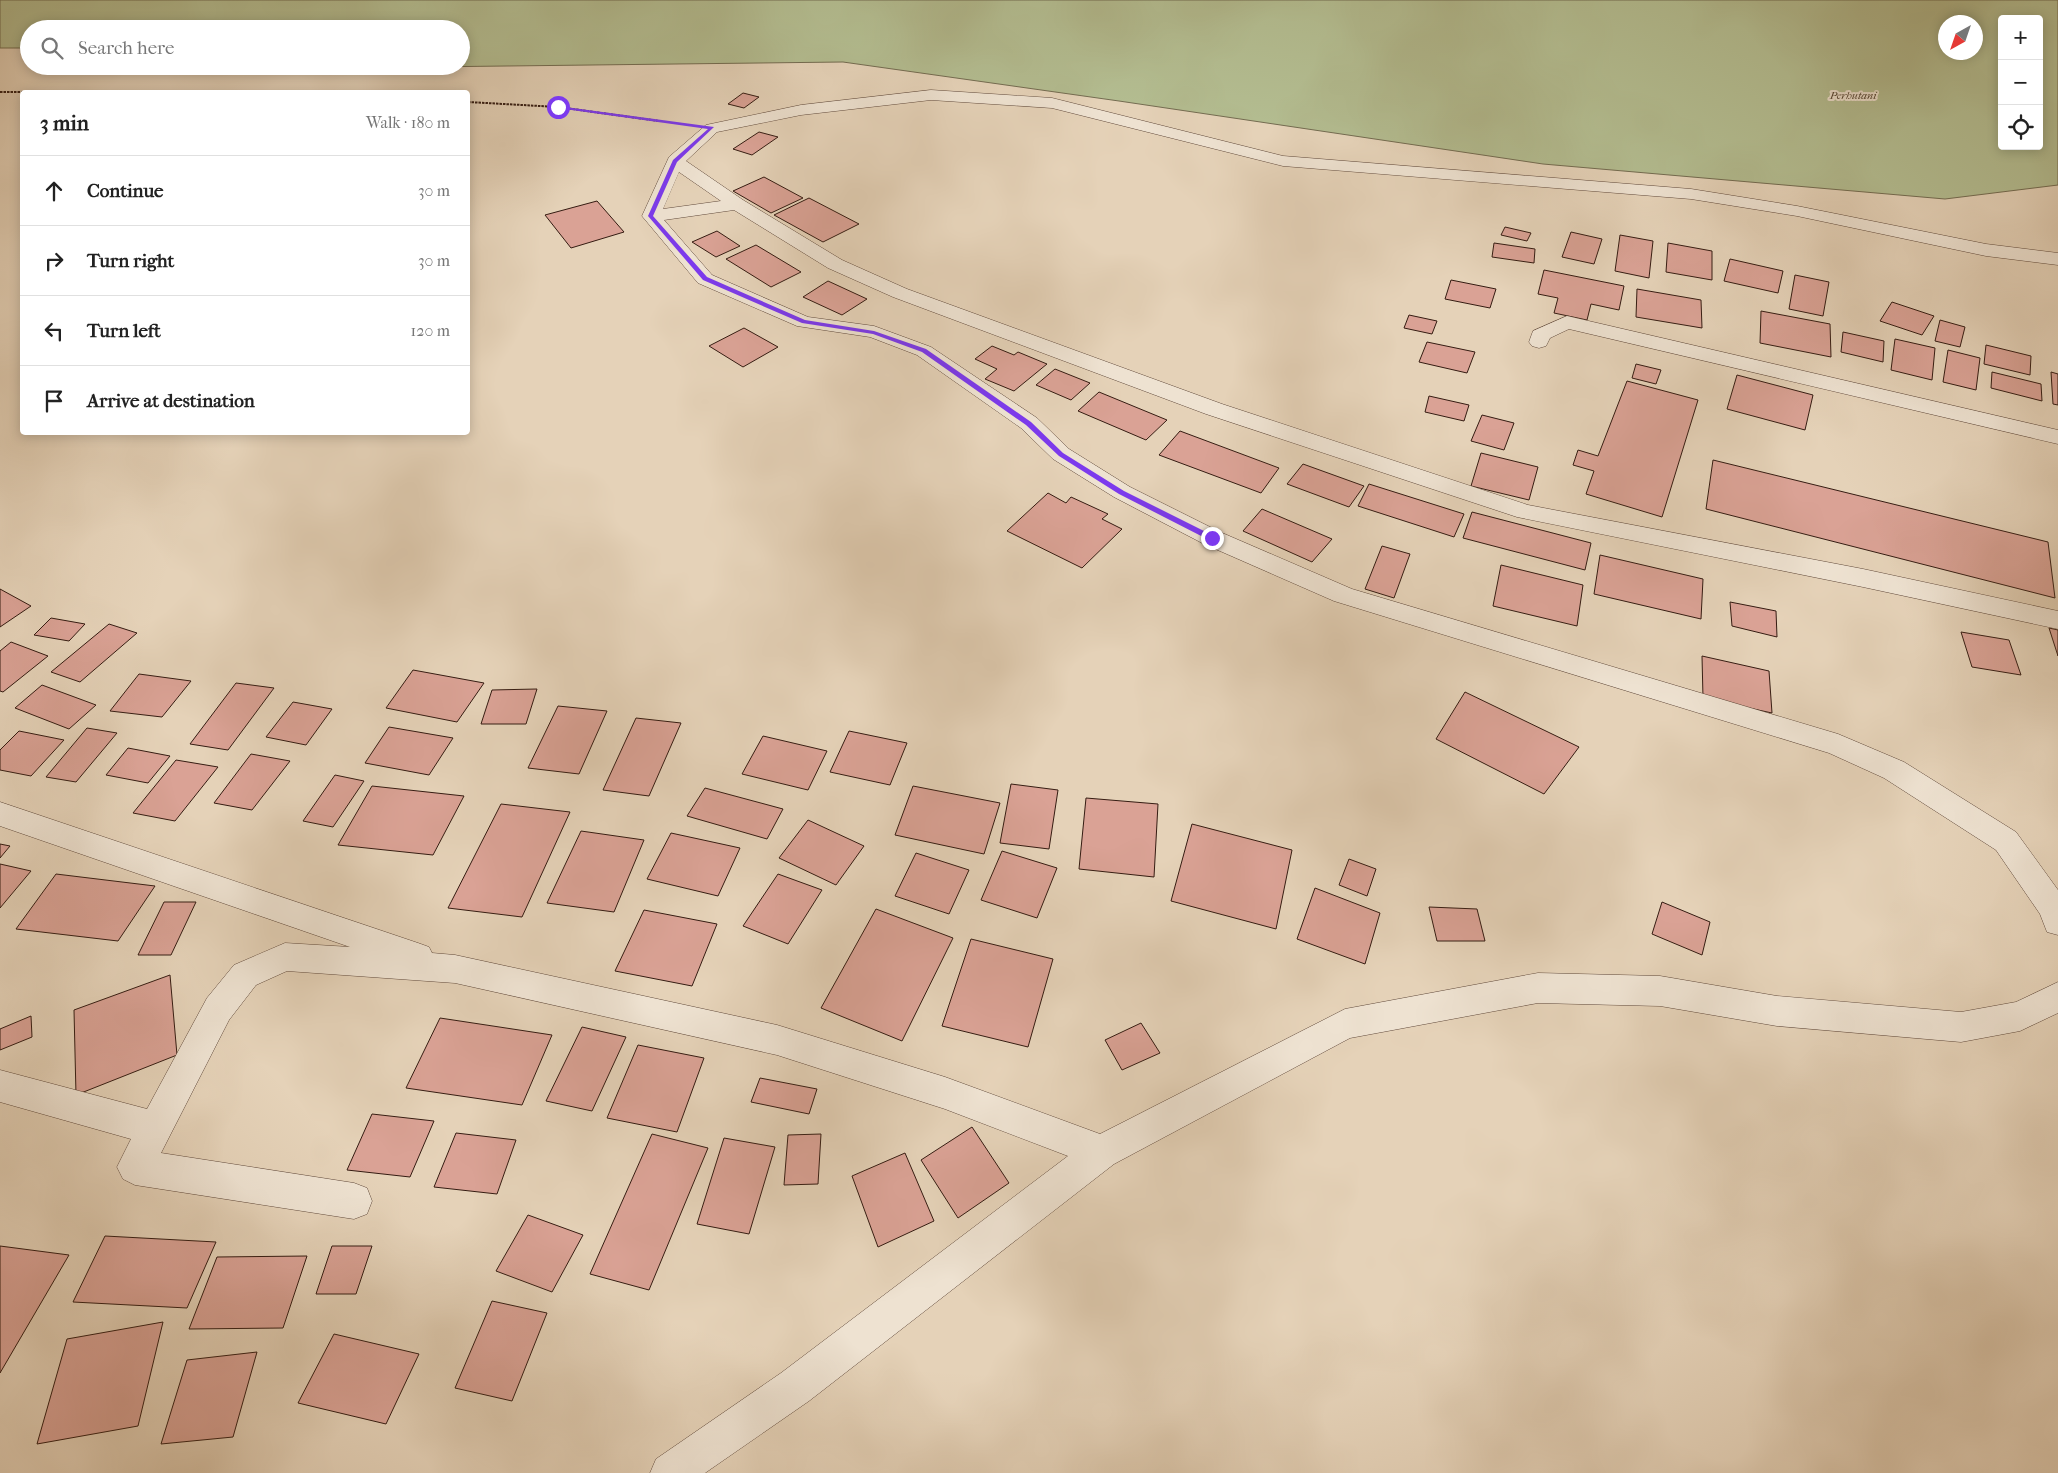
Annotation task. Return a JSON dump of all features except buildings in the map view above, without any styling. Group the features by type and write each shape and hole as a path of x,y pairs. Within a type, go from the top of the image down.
{"street":[{"path":"650,216 675,161 712,128 801,110 931,95 1052,103 1283,161 1691,194 1797,211 1986,250 2058,259"},
{"path":"675,161 737,204 835,264 900,294 1214,409 1525,512 1863,578 2058,620"},
{"path":"650,216 737,204"},
{"path":"650,216 705,278 804,322 874,332 924,350 1028,423 1061,454 1122,492 1212,538 1343,595 1838,745 1894,770 2006,841 2054,909 2058,922"},
{"path":"1539,342 1540,335 1568,322 2058,437"},
{"path":"0,814 455,969 777,1040 945,1093 1102,1152"},
{"path":"354,1201 135,1167 218,1009 245,975 286,957 455,969"},
{"path":"670,1473 795,1387 1102,1152 1345,1024 1538,988 1660,992 1777,1010 1961,1027 2020,1016 2058,997"},
{"path":"0,1086 154,1128"}],"path":[{"path":"0,92 20,92"},
{"path":"470,102 558,107 712,128"}],"green space":[{"name":"Perhutani","path":"0,0 2058,0 2058,185 1945,199 1543,164 843,62 470,66 470,20 20,20 20,48 0,48"}],"route":[{"path":"558,107 712,128 675,161 650,216 705,278 804,322 874,332 924,350 1028,423 1061,454 1122,492 1212,538"}]}
